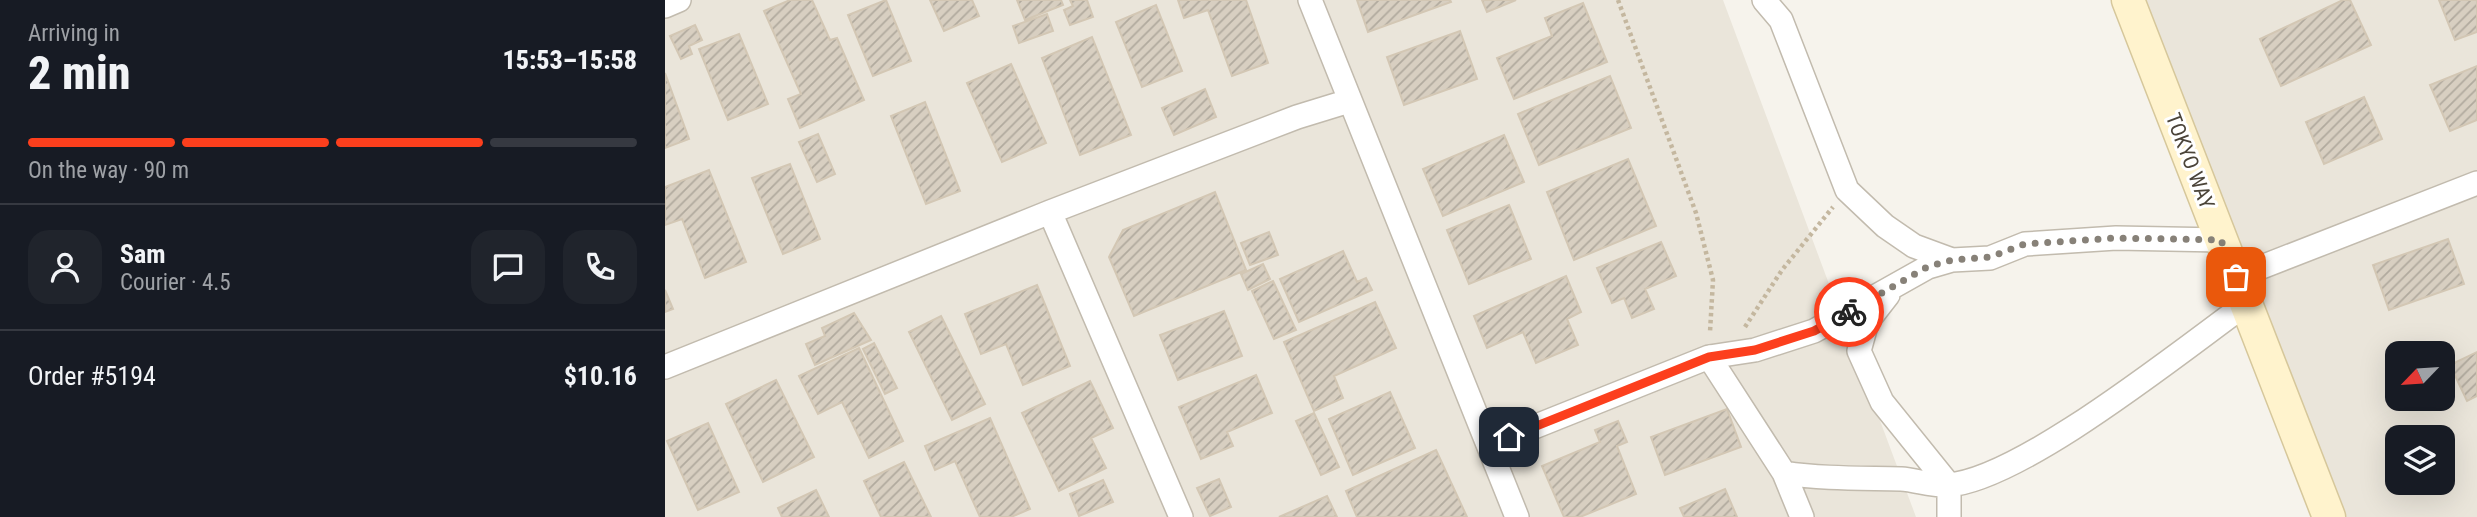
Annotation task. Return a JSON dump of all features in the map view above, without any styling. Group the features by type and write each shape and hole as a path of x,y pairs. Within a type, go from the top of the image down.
{"main road":[{"name":"TOKYO WAY","path":"2128,0 2329,517"}],"street":[{"path":"665,6 679,0"},
{"path":"1310,0 1517,517"},
{"path":"1764,0 1781,20 1847,190 1885,226 1914,246 1952,260"},
{"path":"665,367 1050,212 1297,117 1349,101"},
{"path":"1784,473 1830,479 1904,479 1949,485 1998,471 2079,423 2241,290 2477,183"},
{"path":"1050,212 1181,517"},
{"path":"1489,445 1718,356 1755,350 1814,331 1927,267 1952,260 1990,257 2025,244 2116,238 2221,240"},
{"path":"1893,288 1867,322 1859,351 1882,402 1949,485 1949,517"},
{"path":"1718,356 1784,473 1802,517"}],"path":[{"path":"1618,0 1696,213 1713,280 1718,356"},
{"path":"1718,356 1782,270 1847,190"}],"shaded area":[{"path":"665,0 1723,0 1916,517 665,517"},
{"path":"2121,0 2477,0 2477,517 2316,517"}],"building":[{"path":"790,0 812,0 830,40 837,38 864,100 800,128 788,99 801,94 764,11"},
{"path":"886,0 911,61 873,76 848,15"},
{"path":"930,0 972,0 979,16 944,31"},
{"path":"1017,0 1061,0 1063,5 1025,20"},
{"path":"1070,0 1087,0 1093,17 1070,25 1064,10 1073,6"},
{"path":"1178,0 1246,0 1268,63 1232,76 1208,10 1184,18"},
{"path":"1357,0 1450,0 1451,2 1368,32"},
{"path":"1482,0 1516,0 1487,12"},
{"path":"2343,0 2350,0 2371,45 2281,86 2260,39"},
{"path":"2439,0 2477,0 2477,32 2455,40"},
{"path":"1583,3 1607,62 1514,99 1497,58 1552,36 1545,18"},
{"path":"1156,5 1182,71 1142,87 1116,22"},
{"path":"1047,14 1053,31 1019,43 1013,26"},
{"path":"695,25 702,40 689,46 692,54 681,59 670,36"},
{"path":"1460,31 1477,79 1404,105 1387,57"},
{"path":"739,34 768,104 728,120 699,49"},
{"path":"1092,37 1131,135 1080,155 1042,58"},
{"path":"1011,64 1046,143 1002,162 967,83"},
{"path":"2477,66 2477,120 2450,131 2430,85"},
{"path":"665,73 689,139 665,148"},
{"path":"1610,76 1631,128 1539,165 1518,114"},
{"path":"1205,89 1216,117 1174,135 1162,108"},
{"path":"2364,97 2382,139 2324,164 2306,122"},
{"path":"925,102 960,191 926,204 891,116"},
{"path":"818,134 835,174 817,182 799,142"},
{"path":"1504,135 1524,182 1443,216 1423,169"},
{"path":"1628,159 1656,226 1574,260 1547,192"},
{"path":"790,164 820,239 783,254 752,178"},
{"path":"709,170 746,262 705,278 682,219 665,225 665,187"},
{"path":"1215,192 1246,270 1134,316 1109,257 1123,230"},
{"path":"1509,205 1531,259 1469,284 1447,230"},
{"path":"1269,232 1278,255 1250,265 1241,243"},
{"path":"2448,239 2464,284 2389,310 2373,265"},
{"path":"1661,242 1676,276 1645,289 1654,309 1632,318 1624,298 1612,303 1597,268"},
{"path":"1343,251 1357,282 1366,278 1372,290 1299,322 1280,279"},
{"path":"1263,264 1270,279 1248,290 1241,274"},
{"path":"1566,276 1581,312 1567,319 1578,345 1536,363 1523,332 1487,348 1474,316"},
{"path":"1273,281 1296,330 1274,339 1252,291"},
{"path":"1037,285 1070,366 1023,385 1006,344 981,354 965,314"},
{"path":"665,290 673,309 665,312"},
{"path":"1375,302 1396,348 1334,376 1343,398 1314,411 1284,342"},
{"path":"1224,311 1242,356 1178,380 1160,335"},
{"path":"854,313 871,340 815,365 806,344 825,336 822,328"},
{"path":"941,316 985,404 952,420 909,332"},
{"path":"874,343 897,388 885,394 863,349"},
{"path":"859,348 903,441 869,458 842,402 818,414 799,376"},
{"path":"2477,352 2477,396 2467,401 2455,376 2455,363"},
{"path":"1256,375 1272,413 1227,432 1233,446 1201,459 1179,407"},
{"path":"776,380 814,457 763,482 726,404"},
{"path":"1090,381 1113,428 1091,438 1106,468 1059,491 1022,413"},
{"path":"1390,392 1415,448 1353,475 1329,419"},
{"path":"1727,409 1741,447 1665,475 1651,437"},
{"path":"1314,413 1339,467 1321,475 1296,421"},
{"path":"990,418 1030,509 1011,517 980,517 955,461 935,470 925,446"},
{"path":"1618,421 1627,442 1617,446 1636,494 1580,517 1564,517 1542,466 1600,442 1595,430"},
{"path":"708,423 739,492 698,510 667,441"},
{"path":"1436,450 1467,517 1357,517 1346,491"},
{"path":"904,462 931,517 881,517 864,481"},
{"path":"1219,479 1231,507 1210,516 1197,488"},
{"path":"1103,480 1113,502 1079,516 1070,494"},
{"path":"1725,489 1737,517 1684,517 1680,508"},
{"path":"816,490 829,517 782,517 778,508"},
{"path":"1327,496 1337,517 1279,517"}],"way so far":[{"path":"1849,312 1927,267 1952,260 1990,257 2025,244 2116,238 2221,240 2236,277"}],"route":[{"path":"1509,437 1709,357 1755,350 1814,331 1849,312"}]}
